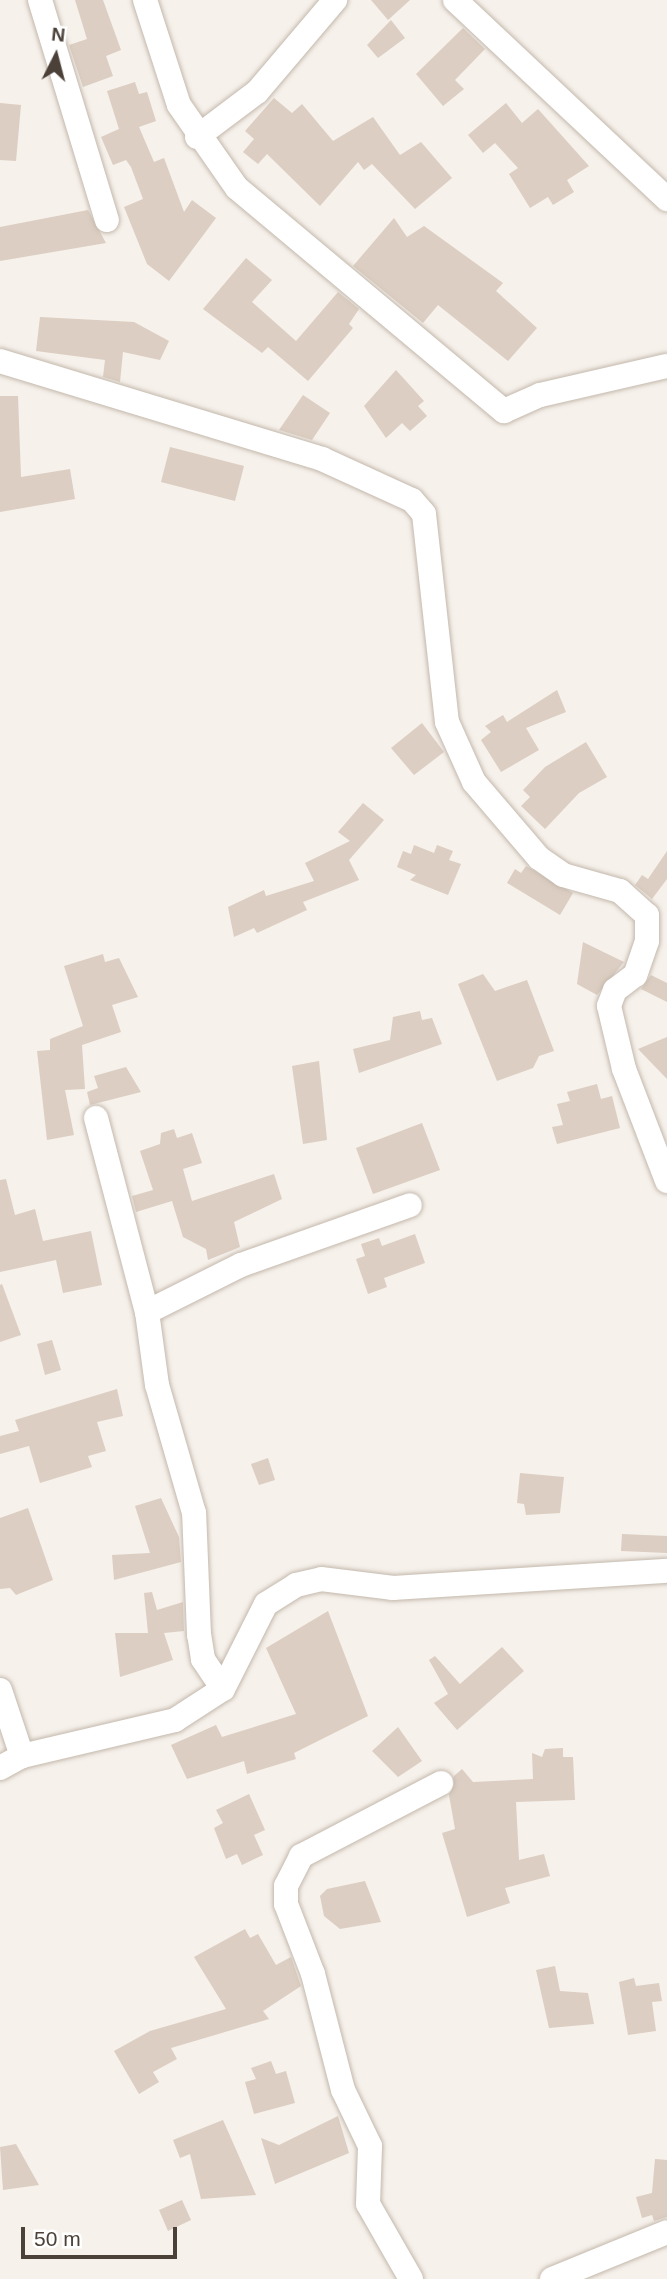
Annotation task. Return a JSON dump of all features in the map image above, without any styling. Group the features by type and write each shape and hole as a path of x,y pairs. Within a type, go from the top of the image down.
{"street":[{"path":"40,0 107,220"},
{"path":"145,0 179,105 197,137 237,188 503,411 540,395 667,366"},
{"path":"197,137 257,92 335,0"},
{"path":"455,0 667,199"},
{"path":"0,361 124,401 217,423 412,500 424,514 430,544 447,722 474,782 539,858 563,875 620,891 647,915 647,942 635,975 615,990 609,1006 624,1069 667,1181"},
{"path":"96,1118 147,1312 157,1385 194,1513 198,1635 203,1659 223,1689"},
{"path":"147,1312 241,1265 410,1205"},
{"path":"0,1768 22,1756 174,1720 223,1689 266,1604 296,1585 321,1579 393,1588 667,1571"},
{"path":"0,1690 22,1756"},
{"path":"411,2279 368,2204 370,2146 343,2090 313,1974 286,1904 286,1886 301,1856 441,1783"},
{"path":"552,2279 667,2232"}],"building":[{"path":"75,0 103,0 121,50 106,56 113,76 83,87 69,45 87,39"},
{"path":"371,0 410,0 388,20"},
{"path":"391,20 405,38 378,58 367,45"},
{"path":"463,28 485,49 455,80 464,89 443,106 416,74"},
{"path":"135,82 139,94 147,92 156,121 139,127 154,162 164,158 184,212 192,200 216,218 169,281 147,264 124,207 143,199 131,167 126,160 113,165 101,137 119,129 107,91"},
{"path":"274,98 292,113 302,104 333,141 373,117 400,155 421,142 452,178 415,209 372,164 364,170 358,162 320,206 267,154 258,164 243,152 254,139 245,131"},
{"path":"0,103 21,105 16,161 0,160"},
{"path":"506,103 522,123 538,109 589,166 567,180 574,192 553,205 548,197 530,208 509,174 518,168 495,143 483,153 468,135"},
{"path":"88,210 106,243 0,261 0,227"},
{"path":"394,218 407,237 424,226 503,283 496,291 537,328 508,361 438,305 423,323 353,266"},
{"path":"246,258 272,280 252,302 296,341 338,292 359,309 349,324 353,328 308,381 268,347 262,353 203,309"},
{"path":"40,317 134,322 169,341 160,360 123,352 120,382 103,377 105,360 36,351"},
{"path":"396,370 424,401 418,406 427,416 410,431 402,423 386,438 364,406"},
{"path":"303,395 330,413 312,440 279,430"},
{"path":"0,396 18,396 21,477 70,469 75,499 0,512"},
{"path":"170,447 244,466 235,501 161,482"},
{"path":"557,690 566,712 526,728 539,750 501,772 481,740 491,732 485,726 503,715 507,722"},
{"path":"422,723 444,752 414,775 391,748"},
{"path":"586,742 607,777 579,793 545,829 521,806 530,797 523,790 545,767"},
{"path":"363,803 384,820 349,860 359,880 303,902 307,910 257,933 254,928 234,937 228,907 264,890 266,896 314,881 305,863 350,841 338,832"},
{"path":"414,845 434,853 437,845 453,851 449,860 461,864 448,895 410,880 416,875 397,867 403,851 411,854"},
{"path":"667,851 667,879 652,899 635,885 642,875 648,879"},
{"path":"526,866 573,893 560,915 507,883 515,869 521,873"},
{"path":"583,942 624,962 597,995 577,984"},
{"path":"103,954 105,962 119,958 138,997 112,1005 121,1032 82,1045 85,1089 65,1090 74,1135 47,1140 37,1051 50,1050 50,1039 83,1026 64,966"},
{"path":"483,974 495,991 527,980 554,1051 539,1056 533,1068 497,1081 458,984"},
{"path":"651,975 667,983 667,1002 641,989"},
{"path":"420,1011 422,1020 432,1018 442,1044 359,1073 353,1049 390,1040 393,1017"},
{"path":"667,1037 667,1079 638,1049"},
{"path":"319,1061 327,1140 303,1144 292,1066"},
{"path":"126,1067 141,1092 90,1105 87,1092 98,1088 94,1076"},
{"path":"597,1084 601,1099 612,1096 620,1128 557,1144 552,1127 563,1125 557,1104 570,1101 567,1092"},
{"path":"422,1123 440,1170 373,1194 356,1148"},
{"path":"174,1129 177,1138 192,1133 202,1163 183,1169 192,1201 274,1174 282,1199 234,1222 240,1247 208,1260 206,1249 183,1237 172,1201 136,1212 132,1196 153,1190 140,1151 160,1144 161,1133"},
{"path":"6,1179 15,1215 35,1209 43,1241 91,1231 102,1285 63,1293 56,1260 0,1272 0,1180"},
{"path":"415,1234 425,1263 384,1278 387,1287 368,1294 356,1259 365,1256 361,1244 379,1238 382,1246"},
{"path":"2,1284 21,1335 0,1342 0,1285"},
{"path":"52,1340 61,1370 45,1375 37,1344"},
{"path":"117,1389 123,1416 97,1422 106,1451 88,1456 92,1467 40,1483 29,1446 0,1454 0,1436 19,1431 15,1420"},
{"path":"268,1458 275,1480 259,1485 251,1464"},
{"path":"520,1473 564,1477 560,1513 526,1515 524,1504 517,1503"},
{"path":"161,1498 179,1537 181,1562 114,1580 112,1555 150,1553 135,1506"},
{"path":"28,1508 53,1580 16,1595 10,1588 0,1589 0,1518"},
{"path":"622,1534 667,1536 667,1553 621,1551"},
{"path":"152,1592 157,1610 183,1602 184,1631 164,1633 173,1660 120,1677 115,1633 148,1633 144,1593"},
{"path":"328,1611 368,1716 294,1753 296,1759 247,1774 244,1761 187,1779 171,1745 216,1725 222,1737 296,1714 266,1648"},
{"path":"502,1647 524,1671 457,1730 434,1703 448,1694 429,1660 435,1656 460,1684"},
{"path":"398,1727 422,1761 398,1777 372,1751"},
{"path":"563,1748 563,1757 573,1757 575,1800 516,1802 519,1860 544,1854 550,1876 505,1888 510,1903 467,1917 442,1833 455,1829 449,1795 454,1776 462,1769 473,1782 533,1779 532,1753 542,1757 545,1749"},
{"path":"249,1794 265,1830 254,1835 263,1855 242,1865 237,1854 226,1859 214,1828 223,1823 216,1810"},
{"path":"365,1881 381,1922 340,1929 324,1916 320,1896 327,1889"},
{"path":"245,1929 250,1938 258,1934 276,1965 291,1957 301,1986 263,2011 269,2019 171,2048 177,2059 153,2072 159,2082 139,2094 114,2051 150,2031 226,2009 194,1957"},
{"path":"555,1966 560,1991 588,1993 594,2024 549,2028 536,1970"},
{"path":"634,1978 636,1986 659,1983 662,2001 652,2002 656,2031 628,2035 619,1982"},
{"path":"271,2061 276,2074 286,2071 295,2103 254,2114 245,2082 256,2079 251,2068"},
{"path":"338,2116 349,2153 275,2184 261,2138 279,2145"},
{"path":"223,2120 256,2195 201,2199 190,2154 180,2158 173,2140"},
{"path":"16,2144 39,2185 3,2190 0,2147"},
{"path":"655,2159 667,2160 667,2217 654,2221 652,2215 642,2218 636,2197 652,2193"},
{"path":"182,2200 191,2220 168,2231 159,2210"}]}
